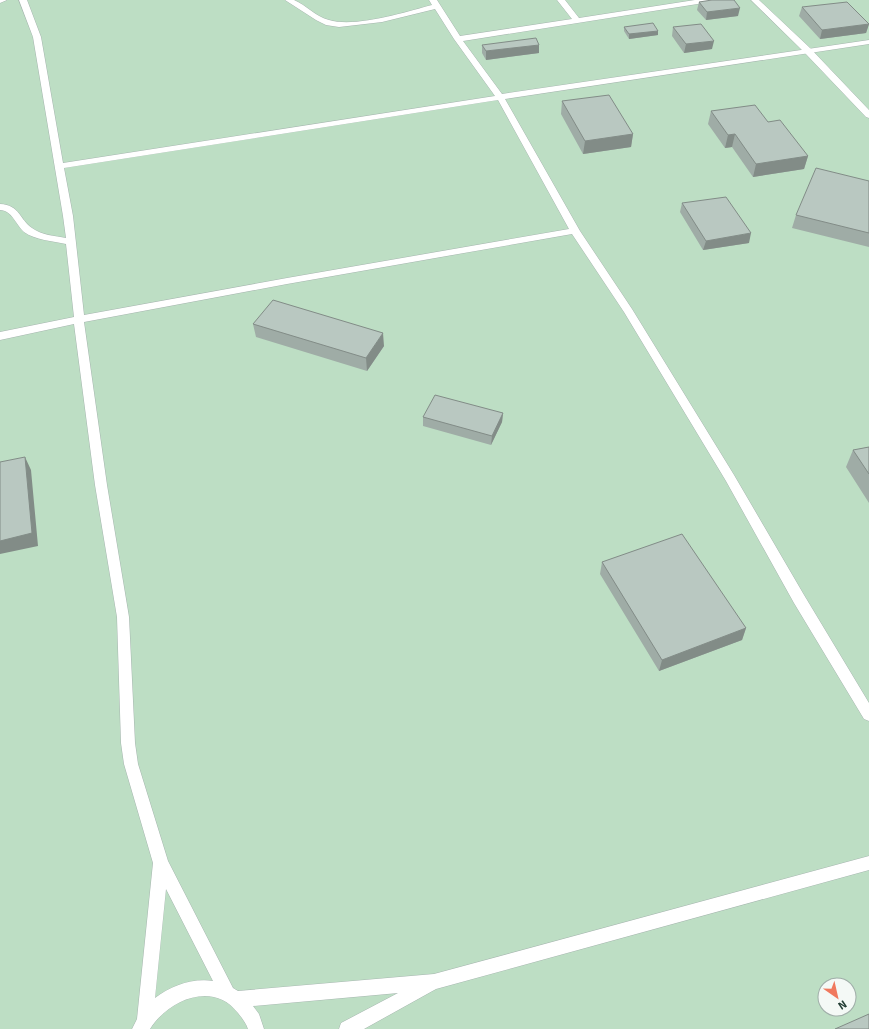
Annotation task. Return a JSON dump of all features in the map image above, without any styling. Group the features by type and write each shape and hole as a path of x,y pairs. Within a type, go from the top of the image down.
{"street":[{"path":"23,0 37,37 60,166 101,485 123,617 128,743 131,764 161,863 233,996 254,1021 256,1029"},
{"path":"289,0 328,23 336,25 363,23 435,3 458,39 500,97 575,231 628,311 730,478 799,599 869,715"},
{"path":"561,0 577,21"},
{"path":"458,39 710,0"},
{"path":"755,0 807,50 869,115"},
{"path":"60,166 152,153 500,97 807,50 869,42"},
{"path":"0,206 12,209 28,230 34,233 70,242"},
{"path":"0,336 79,320 575,231"},
{"path":"143,1025 161,863"},
{"path":"143,1025 162,1002 184,990 206,987 233,996 434,982 869,863"},
{"path":"347,1029 434,982"}],"green space":[{"path":"0,0 869,0 869,1029 0,1029"}],"building":[{"path":"712,0 734,0 740,8 707,12 699,2"},
{"path":"847,2 869,24 822,30 802,7"},
{"path":"653,23 658,31 629,34 624,27"},
{"path":"701,24 714,41 686,44 673,27"},
{"path":"536,38 539,45 486,51 482,45"},
{"path":"609,95 633,134 585,141 562,101"},
{"path":"755,105 768,122 780,120 808,156 756,164 735,134 728,135 711,111"},
{"path":"816,168 869,181 869,233 796,215"},
{"path":"726,197 751,233 706,241 682,203"},
{"path":"273,300 383,333 366,358 253,324"},
{"path":"435,395 503,413 492,436 423,417"},
{"path":"869,447 869,474 853,450"},
{"path":"25,457 32,533 0,541 0,462"},
{"path":"682,534 746,628 662,660 602,562"},
{"path":"869,1014 869,1029 835,1029"}]}
